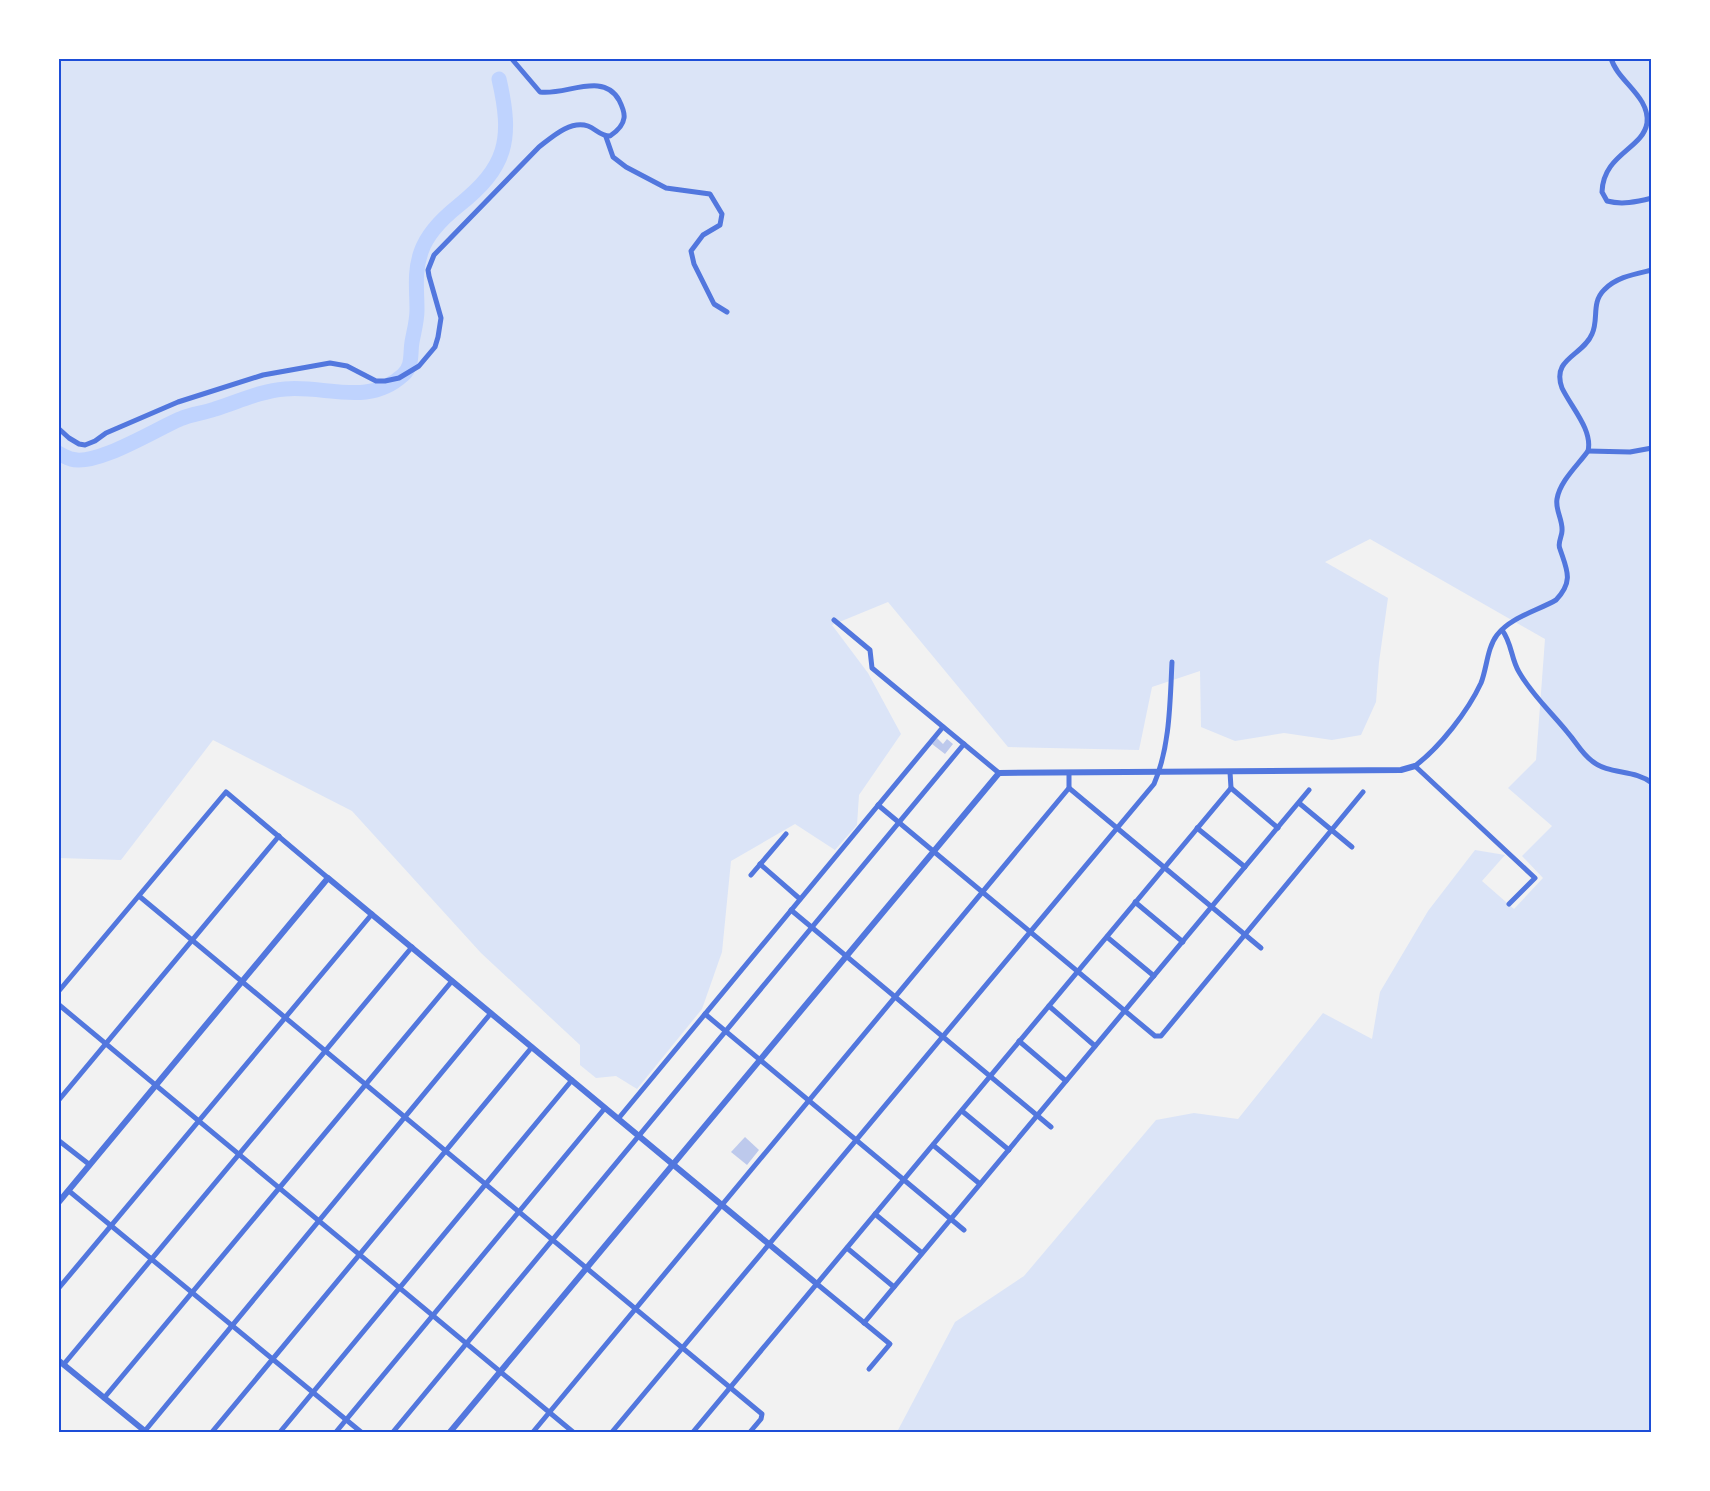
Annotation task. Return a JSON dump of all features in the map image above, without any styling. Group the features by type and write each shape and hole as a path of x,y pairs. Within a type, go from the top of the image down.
{"street":[{"path":"511,58 540,92 596,86 609,90 619,100 624,114 619,128 613,134 606,136"},
{"path":"1611,58 1617,73 1636,93 1645,110 1647,123 1639,138 1613,162 1606,174 1602,192 1607,201 1614,203 1652,198"},
{"path":"58,428 79,444 90,444 106,433 178,402 263,375 330,363 347,366 376,381 394,380 412,372 435,347 442,324 428,270 434,255 539,147 558,133 574,126 586,125 606,136 613,157 626,167 666,188 710,194 722,214 720,225 703,235 691,252 694,264 714,304 727,312"},
{"path":"834,620 870,650 872,668 999,773 1401,770 1415,765 1450,730 1471,701 1483,677 1493,642 1502,630 1513,621 1562,595 1568,573 1565,559 1558,547 1562,527 1557,510 1557,498 1571,472 1588,451 1587,435 1560,381 1562,366 1592,336 1596,302 1606,288 1626,276 1652,270"},
{"path":"1588,451 1630,452 1652,448"},
{"path":"1502,630 1509,640 1518,670 1531,690 1583,753 1591,761 1607,769 1638,775 1652,783"},
{"path":"612,1432 1154,784 1159,772 1170,714 1172,662"},
{"path":"618,1119 943,727"},
{"path":"393,1432 964,744"},
{"path":"1415,765 1535,878 1509,904"},
{"path":"693,1432 1231,788 1230,772"},
{"path":"450,1432 999,773"},
{"path":"533,1432 1069,788 1069,773"},
{"path":"1069,788 1261,948"},
{"path":"1231,788 1278,828"},
{"path":"864,1323 1309,789"},
{"path":"58,992 226,792 890,1344 869,1369"},
{"path":"878,805 1155,1036 1161,1036 1363,792"},
{"path":"1299,802 1352,847"},
{"path":"1197,828 1245,867"},
{"path":"751,875 786,834"},
{"path":"58,1101 279,836"},
{"path":"760,864 800,899"},
{"path":"58,1203 328,878"},
{"path":"139,896 762,1414 761,1419 750,1432"},
{"path":"1135,902 1183,942"},
{"path":"791,910 1051,1127"},
{"path":"58,1289 372,914"},
{"path":"1107,937 1154,976"},
{"path":"412,947 151,1259 61,1362 104,1398 145,1432 491,1013"},
{"path":"104,1398 452,981"},
{"path":"58,1004 573,1432"},
{"path":"1048,1006 1095,1046"},
{"path":"705,1014 964,1230"},
{"path":"1019,1041 1066,1081"},
{"path":"212,1432 532,1047"},
{"path":"280,1432 572,1080"},
{"path":"58,1088 65,1094"},
{"path":"336,1432 605,1108"},
{"path":"962,1110 1009,1150"},
{"path":"58,1140 90,1165"},
{"path":"933,1145 980,1184"},
{"path":"69,1191 361,1432"},
{"path":"875,1214 922,1253"},
{"path":"847,1248 894,1287"}],"shaded area":[{"path":"59,59 1651,59 1651,1432 897,1432 955,1322 1024,1276 1156,1120 1194,1113 1238,1119 1323,1013 1372,1039 1380,992 1428,911 1475,850 1505,855 1482,881 1514,909 1543,878 1522,856 1552,826 1508,788 1536,760 1545,639 1370,539 1325,562 1388,598 1376,702 1361,735 1332,740 1284,733 1235,741 1201,727 1200,671 1152,687 1139,750 1008,747 888,602 832,625 868,673 901,734 859,795 857,825 835,850 795,824 731,861 722,952 702,1009 637,1089 616,1076 596,1078 580,1065 580,1045 481,953 352,811 213,740 121,860 59,858"}],"building":[{"path":"937,738 943,744 947,739 953,744 945,754 932,744"},
{"path":"745,1137 759,1150 747,1165 731,1152"}],"waterway":[{"path":"58,453 71,459 95,458 126,446 184,417 267,392 285,389 361,392 390,385 403,375 410,360 417,314 417,267 424,245 441,221 487,178 502,151 505,119 499,79"}]}
